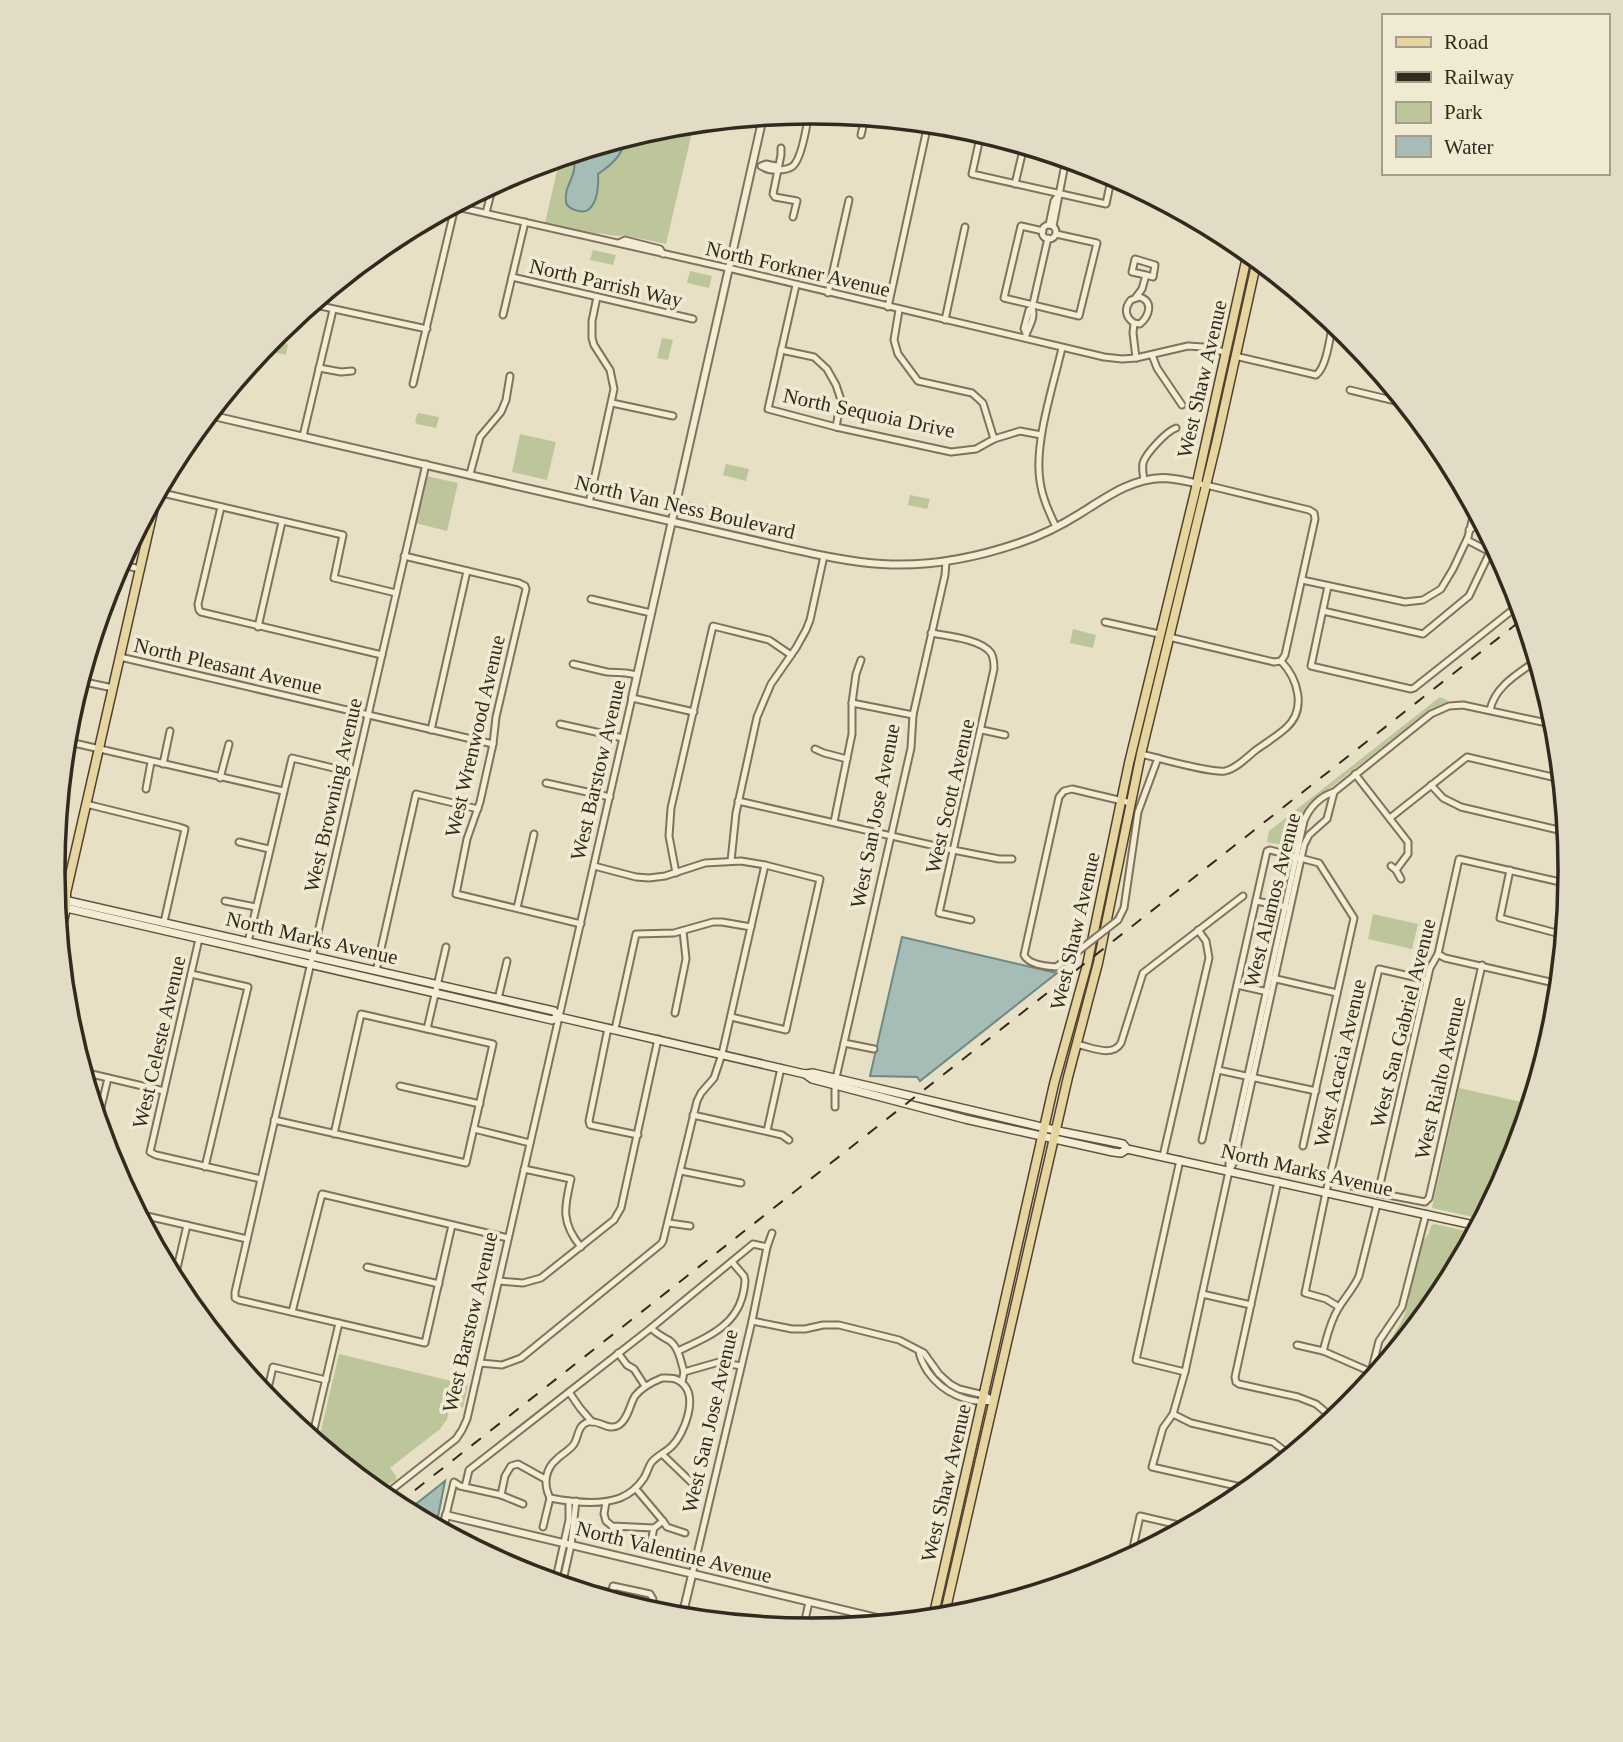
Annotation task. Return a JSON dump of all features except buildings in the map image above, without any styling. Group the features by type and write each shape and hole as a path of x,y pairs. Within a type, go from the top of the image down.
{"main road":[{"name":"West Shaw Avenue","path":"936,1607 1044,1128 1090,957 1143,703 1164,635 1201,484 1245,264"},
{"path":"1247,301 1244,296 1250,267"},
{"name":"West Shaw Avenue","path":"947,1605 1054,1135 1104,940 1154,698 1175,571 1236,356 1254,271"},
{"path":"1234,315 1238,321 1231,350 1236,356"},
{"path":"1226,352 1229,358 1224,380 1228,385"},
{"path":"65,885 100,749 148,530"},
{"path":"1141,754 1137,747 1145,712 1143,703"},
{"name":"North Marks Avenue","path":"66,906 168,923 436,993 552,1020 559,1017 804,1074 813,1073 930,1110 1042,1137 1054,1135"},
{"name":"North Marks Avenue","path":"66,906 199,939 376,971 554,1011 559,1017"},
{"path":"150,927 167,927 168,923"},
{"path":"199,939 205,936 222,940 228,938"},
{"name":"North Marks Avenue","path":"835,1081 1044,1128 1054,1135 1113,1152 1121,1153 1127,1149 1163,1156 1469,1224"},
{"path":"930,1110 949,1110 976,1116 983,1113"},
{"path":"1019,1287 1016,1280 1027,1226 1029,1196"},
{"path":"1008,1336 1005,1329 1014,1289 1010,1281"},
{"path":"965,1527 961,1519 970,1482 969,1462"}],"street":[{"path":"752,164 770,165 778,170 786,170 796,162 800,154 806,124"},
{"name":"West Barstow Avenue","path":"393,1489 456,1439 467,1419 760,126"},
{"path":"861,135 863,126"},
{"path":"888,307 926,134"},
{"path":"979,144 972,174 1106,204 1110,187"},
{"path":"781,148 773,196 796,200 793,216"},
{"path":"1015,184 1022,155"},
{"path":"1051,225 1064,168"},
{"path":"486,213 490,197"},
{"path":"828,293 849,200"},
{"name":"North Forkner Avenue","path":"466,209 728,268 899,310 1026,336 1104,358 1136,358 1188,346 1226,352"},
{"path":"412,384 452,217"},
{"path":"503,315 525,222"},
{"path":"1043,231 1051,225"},
{"path":"1051,225 1056,229 1056,234"},
{"path":"1043,231 1021,226 1004,298 1032,307 1079,316 1097,243 1056,234"},
{"path":"945,320 965,227"},
{"path":"1043,231 1043,235 1048,239"},
{"path":"1048,239 1056,234"},
{"path":"1026,336 1024,329 1029,320 1029,310 1032,307 1048,239"},
{"path":"1135,259 1155,265 1153,277 1146,275 1132,272 1135,259"},
{"path":"1142,289 1149,307 1148,315 1140,324 1134,323 1126,311 1129,303 1142,289 1146,275"},
{"name":"North Parrish Way","path":"512,277 693,319"},
{"path":"796,285 781,350 814,357 827,369 841,400 836,426"},
{"path":"589,503 614,389 612,376 592,338 597,297"},
{"path":"1136,297 1145,299"},
{"path":"323,307 427,329"},
{"path":"303,436 333,310"},
{"path":"899,310 894,340 898,354 911,372 918,381 972,393 984,403 995,439"},
{"path":"1134,323 1136,358"},
{"path":"1236,356 1316,375 1320,373 1330,334"},
{"path":"1056,527 1047,507 1039,468 1041,435 1062,348"},
{"name":"North Sequoia Drive","path":"781,350 768,410 951,452 976,449 1020,431 1041,435"},
{"path":"1152,355 1158,370 1182,405"},
{"path":"319,368 352,371"},
{"path":"470,474 480,437 501,412 506,400 510,376"},
{"path":"1350,390 1390,399"},
{"path":"612,403 673,416"},
{"name":"North Van Ness Boulevard","path":"218,417 824,556 882,564 946,561 1006,548 1056,527 1118,489 1144,480 1169,478 1201,484"},
{"path":"1144,480 1142,466 1145,458 1170,430 1175,428"},
{"name":"West Browning Avenue","path":"292,1312 239,1300 235,1298 235,1292 426,464"},
{"path":"1201,484 1314,513 1315,519 1282,661"},
{"path":"163,502 221,507 343,535 334,578 396,593"},
{"path":"221,507 198,604 203,614 382,655"},
{"path":"258,626 282,522"},
{"path":"1301,580 1405,602 1423,600 1441,589 1467,540 1471,523"},
{"path":"1469,530 1474,527"},
{"path":"1467,540 1485,549"},
{"path":"404,556 467,571 431,730"},
{"path":"732,861 733,829 757,717 771,684 802,640 810,620 824,556"},
{"path":"1322,611 1423,634 1469,596 1488,556"},
{"name":"West San Jose Avenue","path":"835,1107 835,1081 911,748 913,715 946,561"},
{"path":"130,567 140,569"},
{"name":"West Wrenwood Avenue","path":"467,571 519,583 525,586 525,592 496,716 494,744 478,809 467,839 456,894 517,908"},
{"path":"1328,586 1311,666 1411,689 1511,611"},
{"path":"591,599 651,613"},
{"path":"1105,622 1274,662 1282,661"},
{"path":"676,873 670,849 669,823 713,626 769,640 791,655"},
{"name":"West Scott Avenue","path":"931,633 977,643 992,654 994,670 982,730 939,913 971,919"},
{"name":"North Pleasant Avenue","path":"120,657 494,744"},
{"path":"834,822 852,734 852,703 861,660"},
{"path":"1141,754 1216,772 1228,770 1288,726 1296,713 1299,701 1296,685 1282,661"},
{"path":"573,664 607,672 637,675"},
{"path":"1490,710 1492,700 1501,687 1529,666"},
{"path":"89,683 113,688"},
{"path":"632,698 694,712"},
{"path":"852,703 913,715"},
{"path":"1334,792 1436,711 1449,706 1463,705 1543,722"},
{"path":"560,724 623,738"},
{"path":"982,730 1005,735"},
{"path":"163,764 170,731"},
{"path":"76,744 283,791"},
{"path":"220,778 229,744"},
{"path":"815,749 847,758"},
{"path":"1390,818 1467,757 1552,777"},
{"path":"248,942 292,758 354,773"},
{"path":"1131,803 1072,789 1060,794 1024,951 1025,958 1030,962 1056,967 1118,920 1124,908 1138,812 1158,758"},
{"path":"146,789 151,762"},
{"path":"1355,774 1408,842 1408,854 1393,868 1401,879"},
{"path":"546,783 610,797"},
{"path":"1432,785 1443,798 1461,807 1557,830"},
{"name":"West Alamos Avenue","path":"1233,1487 1152,1467 1163,1427 1173,1414 1185,1372 1229,1161 1299,857 1305,817 1311,807 1334,792"},
{"name":"West Alamos Avenue","path":"1299,857 1309,835 1326,819 1334,792"},
{"path":"376,971 416,794 478,809"},
{"path":"738,801 953,850 1012,859"},
{"name":"West Celeste Avenue","path":"86,804 185,830 168,923"},
{"path":"1302,832 1309,835"},
{"path":"534,834 517,908 581,924"},
{"path":"239,842 270,849"},
{"path":"1202,1140 1267,851 1270,850 1319,863 1354,918 1303,1146"},
{"name":"West San Gabriel Avenue","path":"1378,1193 1427,980 1438,954 1459,859 1510,870"},
{"path":"594,866 642,877 657,877 705,863 732,861 765,865 820,879 786,1030 731,1017"},
{"path":"480,1363 502,1365 521,1358 661,1244 669,1223 693,1115 701,1093 717,1072 722,1054 765,865"},
{"path":"1556,933 1500,918 1510,870 1558,881"},
{"path":"1076,1044 1111,1052 1118,1049 1143,973 1243,896"},
{"path":"225,901 256,908"},
{"path":"1256,901 1287,908"},
{"path":"638,1135 590,1125 588,1117 636,934 683,931 713,922 751,927"},
{"path":"1163,1156 1209,958 1206,941 1198,930"},
{"path":"675,1013 686,959 683,931"},
{"name":"West Celeste Avenue","path":"199,939 150,1152 205,1167"},
{"path":"428,1029 446,947"},
{"path":"1438,954 1445,958 1550,982"},
{"path":"498,999 507,961"},
{"name":"West Rialto Avenue","path":"1429,1198 1482,965"},
{"name":"West Acacia Avenue","path":"1339,1307 1326,1299 1305,1293 1378,969 1427,980"},
{"path":"191,974 248,987 205,1167 261,1179"},
{"path":"1272,978 1337,993"},
{"path":"1237,985 1268,992"},
{"path":"274,1120 334,1134 466,1163 493,1044 361,1014 334,1134"},
{"path":"499,1281 515,1283 535,1280 614,1220 621,1208 658,1039"},
{"path":"844,1043 874,1049"},
{"path":"767,1131 781,1068"},
{"path":"1218,1070 1316,1091"},
{"path":"93,1074 164,1091"},
{"path":"102,1104 108,1078"},
{"path":"400,1086 480,1104"},
{"path":"693,1115 767,1131 789,1140"},
{"path":"474,1129 530,1143"},
{"path":"1180,1160 1136,1360 1185,1372"},
{"path":"524,1169 571,1179 565,1213 570,1233 581,1247"},
{"path":"681,1171 741,1183"},
{"name":"North Marks Avenue","path":"1329,1180 1426,1202 1429,1198"},
{"path":"1278,1181 1236,1382 1298,1397 1316,1404 1326,1412"},
{"path":"453,1225 425,1343 292,1312 322,1194 508,1238"},
{"path":"1324,1352 1328,1333 1339,1307 1359,1276 1377,1204"},
{"path":"1375,1361 1379,1341 1406,1298 1426,1214"},
{"path":"150,1217 247,1239"},
{"path":"669,1223 690,1226"},
{"path":"178,1265 187,1225"},
{"name":"West San Jose Avenue","path":"685,1606 772,1233"},
{"path":"465,1487 469,1470 652,1328 753,1244 767,1247"},
{"path":"678,1351 711,1335 738,1311 745,1280 732,1262"},
{"path":"367,1267 439,1284"},
{"path":"1202,1294 1251,1305"},
{"path":"752,1321 799,1329 839,1325 896,1339 924,1353 950,1384 994,1401"},
{"path":"314,1428 339,1323"},
{"path":"652,1328 656,1334 673,1343 678,1351 684,1372 681,1382"},
{"path":"1297,1345 1324,1352 1365,1372"},
{"path":"618,1353 645,1385"},
{"path":"684,1372 719,1362 741,1366"},
{"path":"269,1384 273,1367 326,1380"},
{"path":"543,1527 550,1498 545,1479 554,1461 573,1446 580,1428 592,1422 610,1427 621,1424 636,1395 645,1385 662,1378 673,1378 681,1382 688,1393 690,1406 686,1422 672,1446 650,1465 636,1489 606,1502 550,1498"},
{"path":"569,1392 592,1422"},
{"path":"1173,1414 1191,1423 1273,1442 1283,1449"},
{"path":"662,1454 691,1482 701,1485"},
{"path":"501,1495 505,1476 511,1466 524,1466 545,1479"},
{"path":"445,1522 454,1482 523,1504"},
{"path":"636,1489 667,1527 685,1534"},
{"path":"564,1575 570,1544 573,1501"},
{"path":"606,1502 604,1514 606,1521 612,1526 654,1528"},
{"name":"North Valentine Avenue","path":"446,1515 867,1615"},
{"path":"1134,1545 1140,1516 1174,1524"},
{"path":"649,1550 654,1528 663,1521"},
{"path":"559,1573 576,1533 570,1529"},
{"path":"612,1590 613,1586 650,1594 653,1600"},
{"path":"806,1618 809,1602"}],"green space":[{"path":"691,135 666,244 623,235 594,234 545,223 557,169 618,150"},
{"path":"593,250 616,255 613,265 590,260"},
{"path":"690,271 712,276 709,288 687,283"},
{"path":"662,338 673,340 668,360 657,358"},
{"path":"283,343 288,344 286,355 274,352"},
{"path":"419,413 439,417 436,428 417,424 415,422"},
{"path":"520,434 556,442 547,480 512,472"},
{"path":"726,464 749,469 746,481 723,475"},
{"path":"426,476 458,483 447,531 415,523"},
{"path":"910,495 930,499 927,509 908,505"},
{"path":"687,501 708,506 706,516 685,511"},
{"path":"1073,629 1096,635 1093,648 1070,643"},
{"path":"1440,697 1449,701 1429,710 1310,804 1302,817 1296,848 1267,842 1269,831"},
{"path":"1373,914 1418,924 1412,949 1368,939"},
{"path":"1459,1088 1522,1102 1501,1157 1472,1217 1432,1208"},
{"path":"1434,1224 1465,1231 1432,1286 1387,1347 1405,1314 1422,1243"},
{"path":"339,1354 468,1385 463,1407 450,1407 447,1419 440,1429 390,1468 396,1480 387,1485 320,1433"}],"water":[{"path":"622,149 612,163 598,174 597,193 588,210 575,210 566,202 566,193 574,163"},
{"path":"902,937 1057,973 920,1081 917,1077 870,1076"},
{"path":"445,1481 438,1518 416,1504"}],"railway":[{"path":"406,1497 1516,624"}]}
